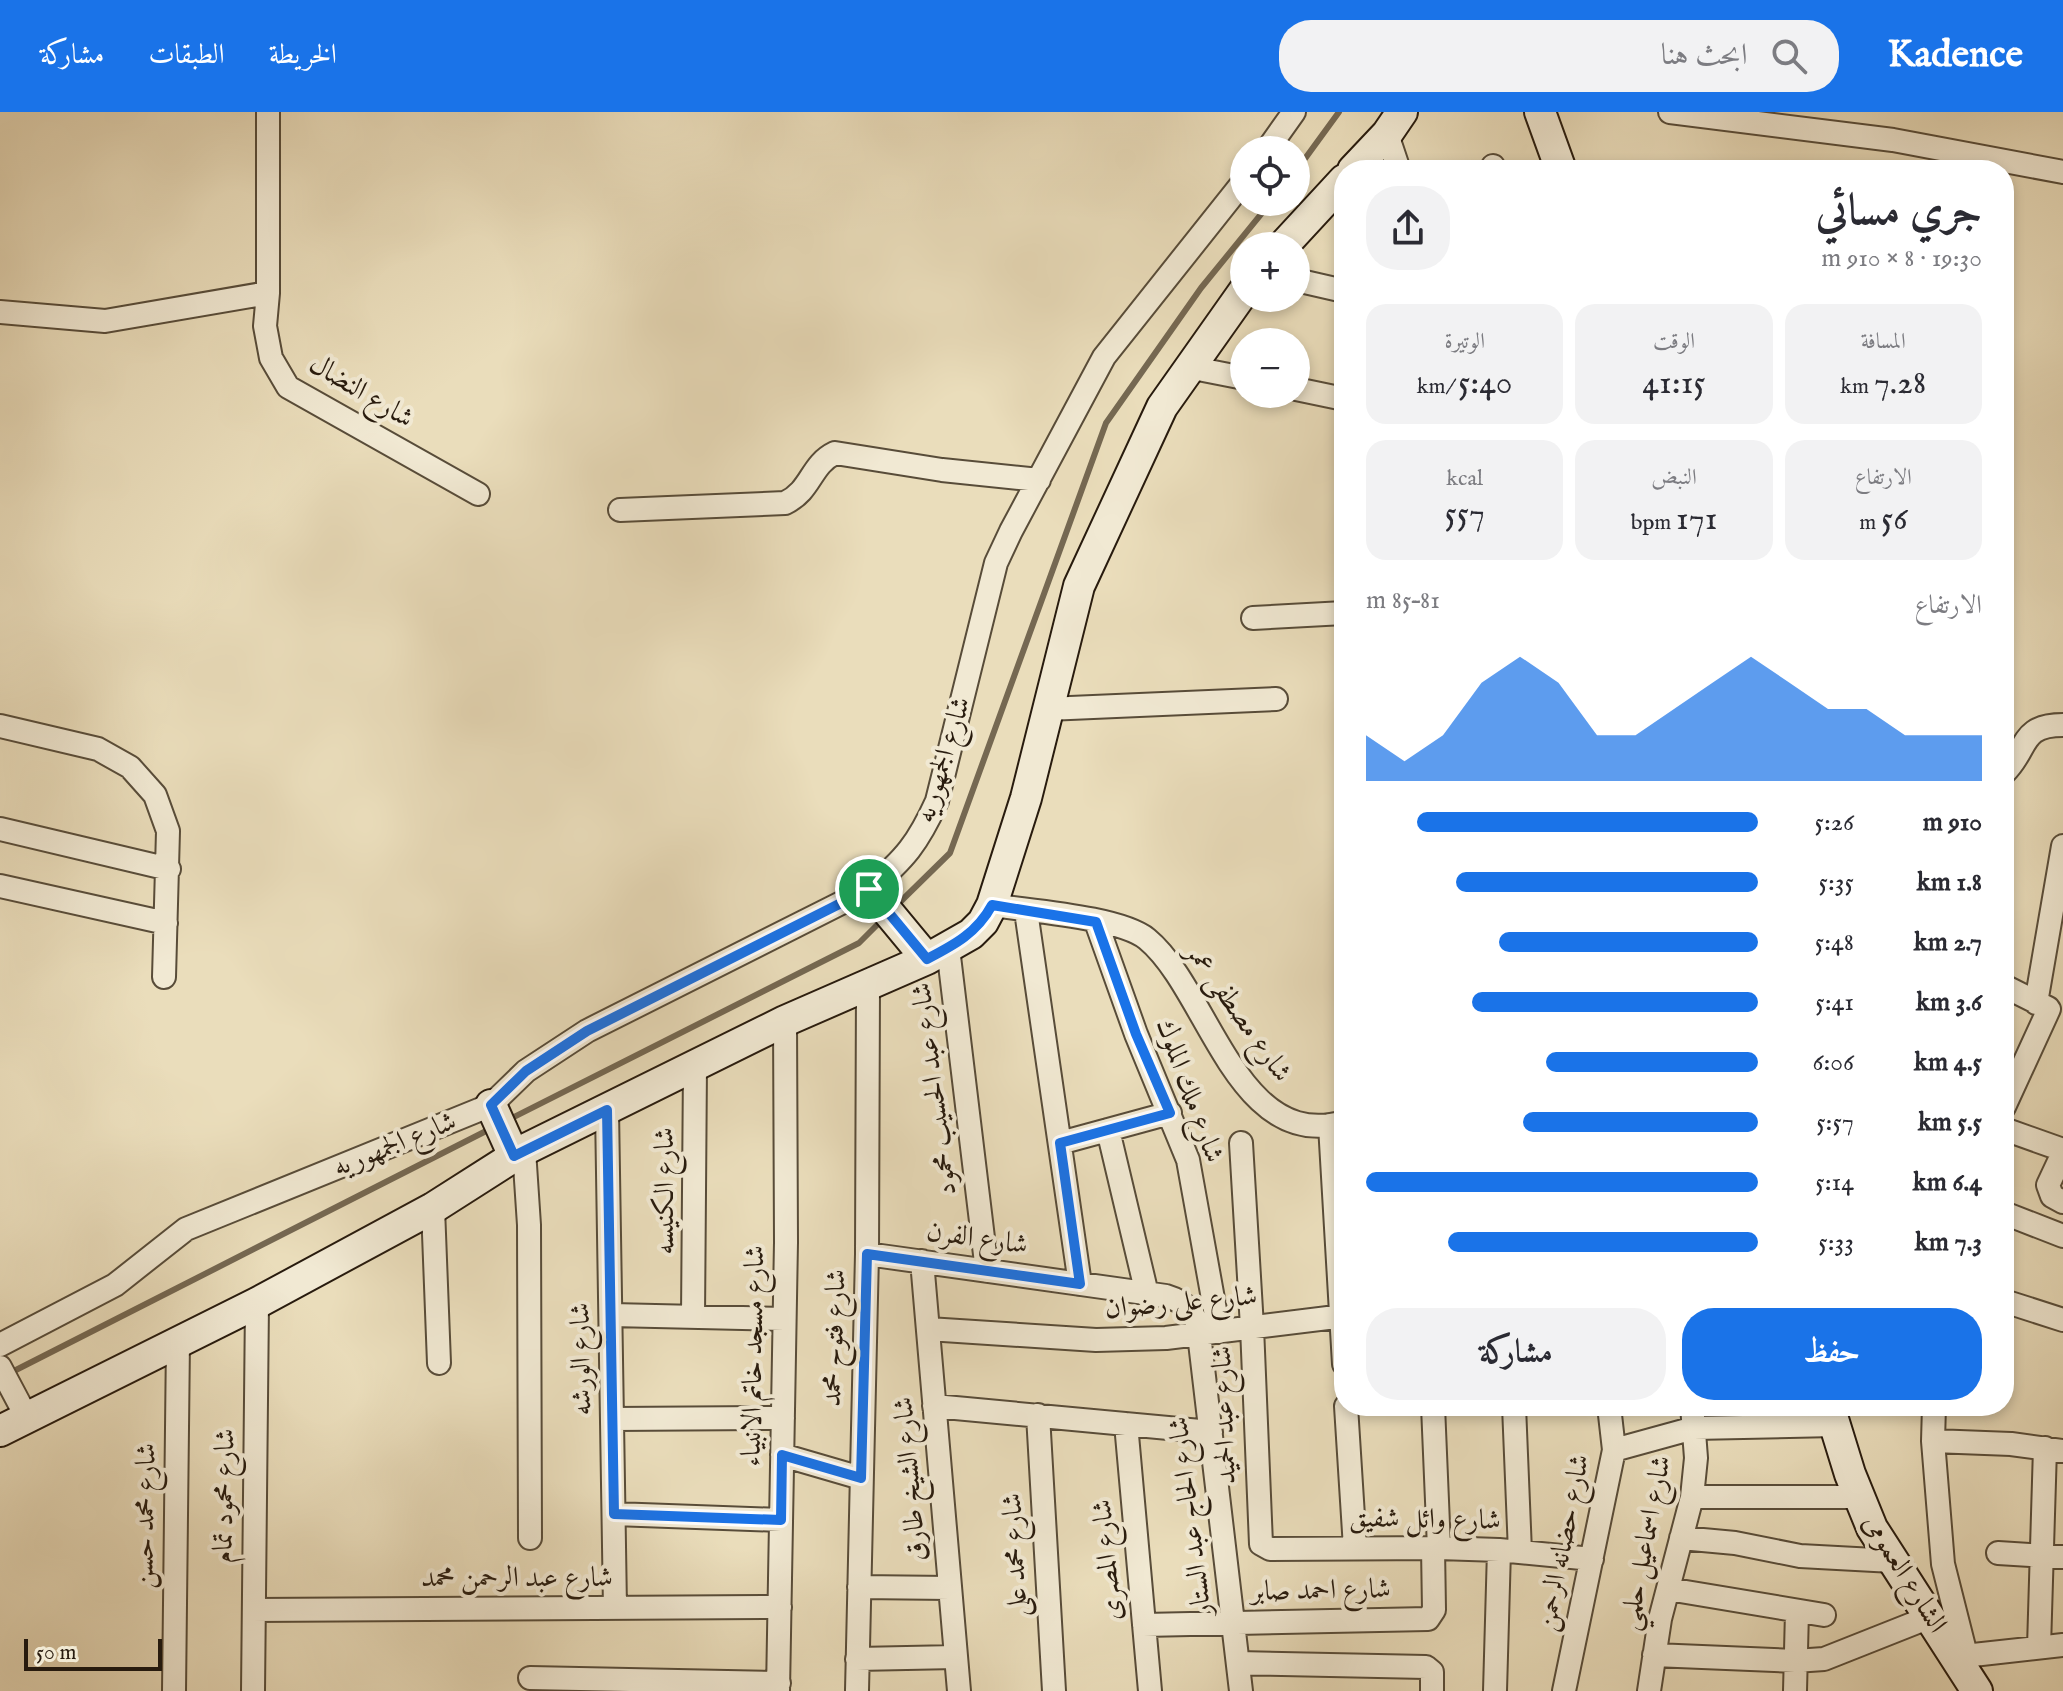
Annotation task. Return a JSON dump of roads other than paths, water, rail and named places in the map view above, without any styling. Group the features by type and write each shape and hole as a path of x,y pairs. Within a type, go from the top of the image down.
{"street":[{"name":"شارع النضال","path":"268,112 268,293 265,326 271,358 288,387 478,494"},
{"path":"1277,136 1294,112"},
{"path":"1540,112 1557,160"},
{"path":"1670,112 1893,140 1999,160"},
{"path":"1362,160 1395,123"},
{"path":"1395,123 1398,160"},
{"path":"2014,163 2063,172"},
{"path":"1296,232 1334,191"},
{"name":"شارع الجمهوريه","path":"0,1345 115,1285 186,1229 493,1110 526,1071 587,1031 875,896 890,871 922,836 937,801 996,563 1104,357 1230,199"},
{"path":"1310,283 1334,289"},
{"path":"0,312 105,321 268,293"},
{"path":"0,1367 14,1414 257,1303 433,1208 515,1150 607,1110 785,1021 868,986 929,949 971,934 983,922 992,905 1026,798 1079,586 1162,407 1230,310"},
{"path":"1188,367 1230,375"},
{"path":"1310,392 1334,397"},
{"path":"620,510 785,503 799,496 821,460 835,453 942,470 1039,480"},
{"path":"1253,618 1334,614"},
{"path":"1047,709 1276,699"},
{"path":"2014,757 2034,730 2047,725 2063,725"},
{"path":"0,726 98,749 130,767 155,795 168,831 164,977"},
{"path":"0,829 169,869"},
{"path":"2014,1086 2050,1009 2063,846"},
{"path":"0,886 166,923"},
{"path":"875,896 929,949"},
{"name":"شارع مصطفى عمر","path":"992,905 1116,926 1145,937 1170,961 1233,1067 1266,1107 1286,1119 1309,1126 1334,1124"},
{"path":"1026,911 1080,1284"},
{"name":"شارع ملك الملوك","path":"1096,922 1136,1034 1188,1160 1209,1333"},
{"name":"شارع عبد الحسيب محمود","path":"929,949 987,1271"},
{"name":"شارع فتوح محمد","path":"857,1691 867,1254 868,986"},
{"path":"2014,991 2050,1009"},
{"name":"شارع مسجد خاتم الانبياء","path":"778,1687 785,1021"},
{"name":"شارع الكنيسه","path":"693,1317 695,1066"},
{"path":"493,1110 515,1150 529,1225 530,1538"},
{"name":"شارع الورشه","path":"607,1110 615,1608"},
{"path":"1060,1143 1170,1113"},
{"path":"1108,1130 1147,1294"},
{"path":"2014,1133 2063,1152 2048,1185 2052,1196 2063,1202"},
{"name":"شارع عبد الحميد","path":"1241,1143 1252,1327 1259,1542"},
{"path":"433,1208 439,1363"},
{"path":"2014,1217 2063,1236"},
{"name":"شارع الفرن","path":"867,1254 1176,1299 1186,1305 1209,1333"},
{"name":"شارع الشيخ طارق","path":"922,1261 959,1691"},
{"name":"شارع محمود تمام","path":"253,1691 257,1303"},
{"path":"2014,1304 2063,1320"},
{"path":"612,1315 784,1319"},
{"name":"شارع على رضوان","path":"928,1329 1096,1340 1166,1338 1334,1317"},
{"name":"شارع الحاج عبد الستار","path":"1209,1333 1211,1432 1241,1691"},
{"name":"شارع محمد حسن","path":"174,1691 178,1341"},
{"name":"شارع عبد الحميد","path":"934,1406 1211,1432"},
{"name":"شارع محمد على","path":"1038,1415 1054,1691"},
{"path":"1347,1416 1355,1548"},
{"path":"1433,1416 1436,1548"},
{"path":"1495,1691 1510,1551 1514,1416"},
{"name":"شارع حضانه الرحمن","path":"1564,1691 1614,1450 1610,1416"},
{"path":"1614,1450 1693,1417 1762,1416"},
{"name":"الشارع العمومى","path":"1832,1416 1858,1497 1872,1528 1930,1617 1961,1656 1973,1690"},
{"path":"1934,1416 1943,1564 1961,1656 2063,1645"},
{"name":"شارع اسماعيل حلمي","path":"1649,1691 1668,1589 1692,1497 1696,1458 1693,1417"},
{"path":"613,1419 783,1418"},
{"name":"شارع المصرى","path":"1126,1424 1150,1691"},
{"path":"1933,1441 2054,1450 2040,1556 2039,1647"},
{"path":"782,1455 861,1478"},
{"path":"1692,1497 1858,1497"},
{"path":"614,1514 781,1520"},
{"path":"1681,1538 1735,1543 1800,1556 1893,1561"},
{"name":"شارع وائل شفيق","path":"1259,1542 1270,1549 1436,1548 1592,1559"},
{"name":"شارع احمد صابر","path":"1144,1625 1428,1619 1434,1610 1436,1548"},
{"path":"1998,1553 2063,1557"},
{"path":"859,1587 950,1588"},
{"path":"1668,1589 1824,1615"},
{"name":"شارع عبد الرحمن محمد","path":"254,1610 780,1607"},
{"path":"1795,1691 1797,1611"},
{"path":"1654,1655 1795,1661 1824,1659 1930,1617"},
{"path":"857,1659 956,1657"},
{"path":"1238,1663 1426,1667 1432,1672 1432,1691"},
{"path":"530,1678 778,1687"}],"waterway":[{"path":"1310,152 1339,112"},
{"path":"896,906 950,853 1106,423 1201,288 1260,216"},
{"path":"506,1121 859,943 882,920"},
{"path":"10,1373 492,1128"}]}
